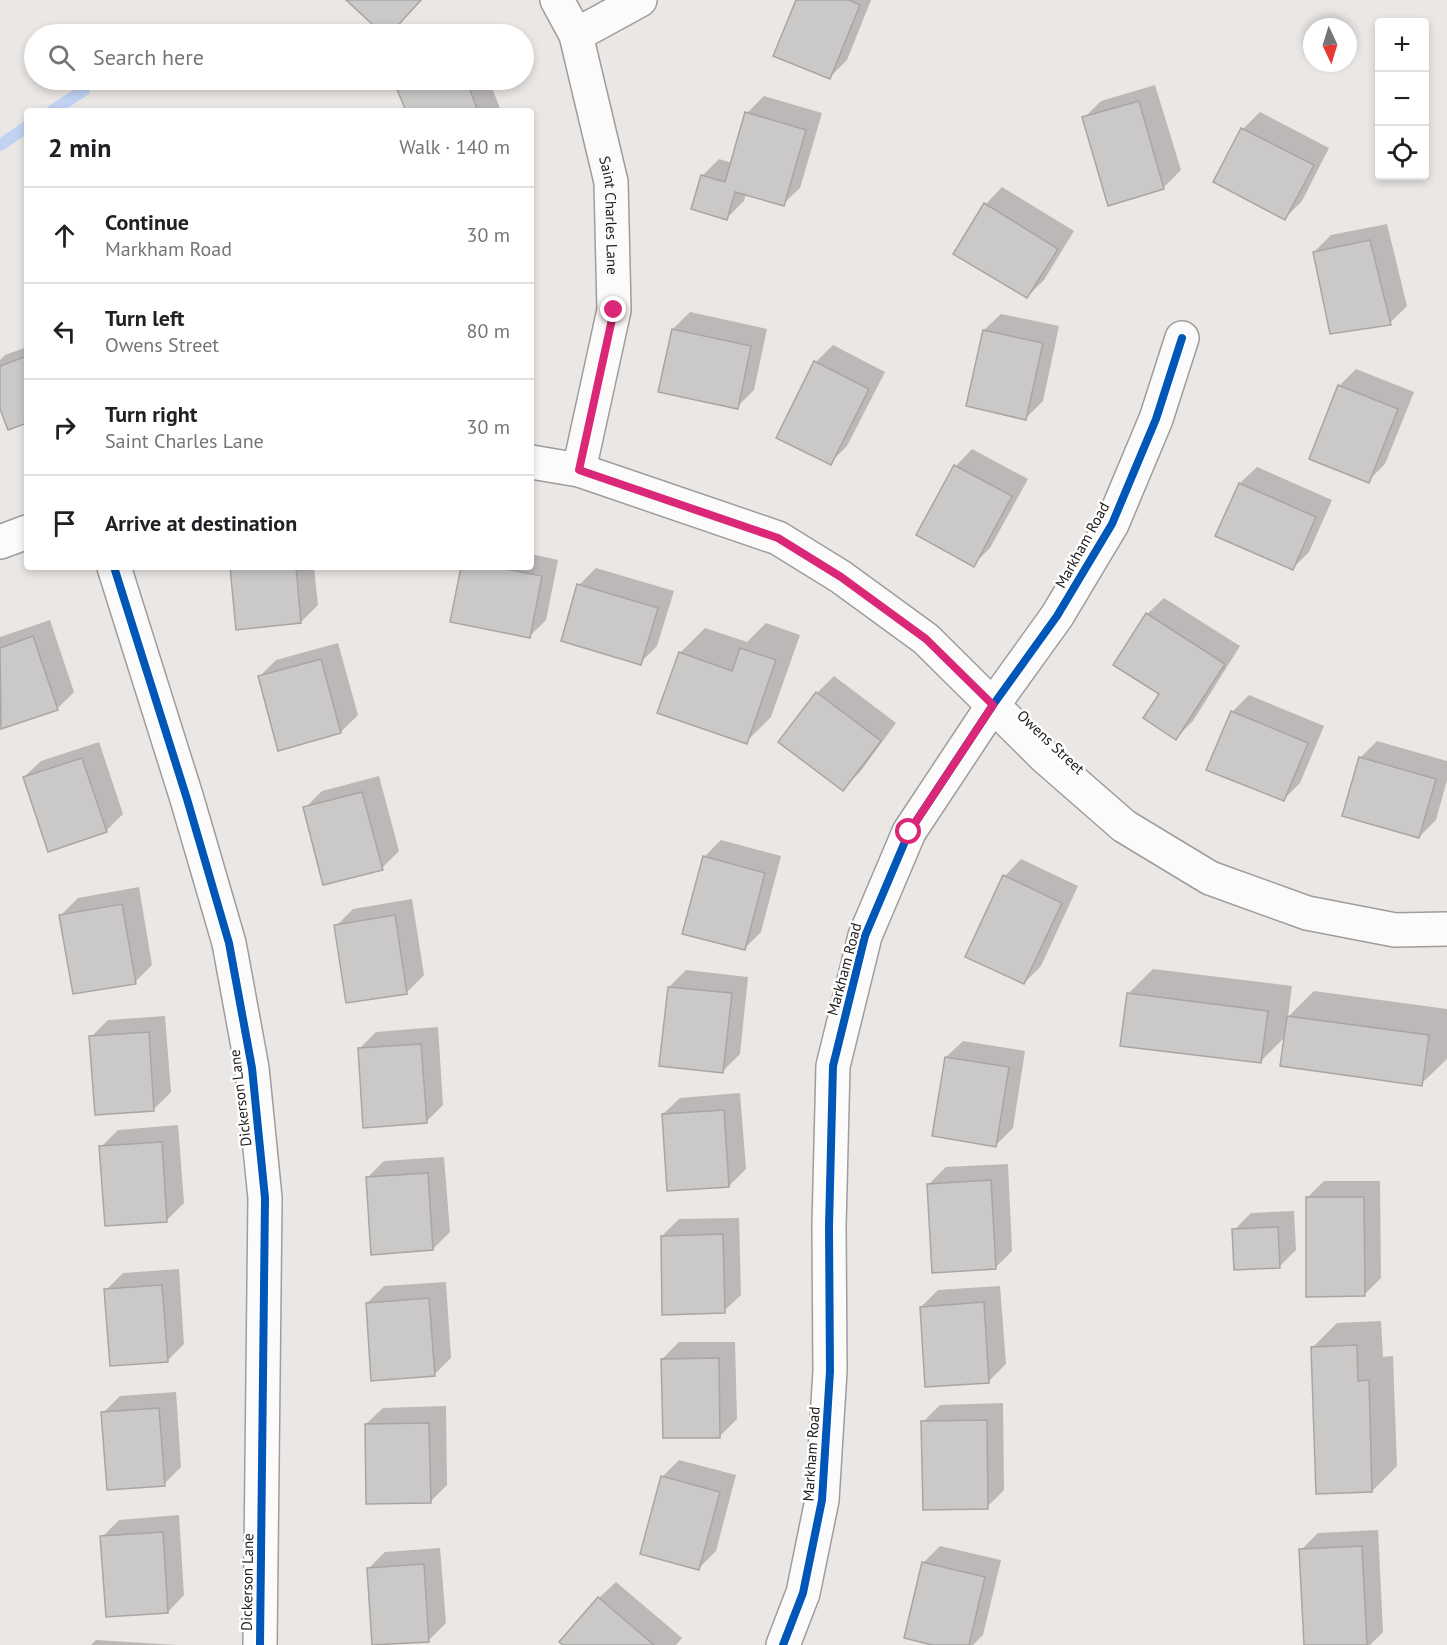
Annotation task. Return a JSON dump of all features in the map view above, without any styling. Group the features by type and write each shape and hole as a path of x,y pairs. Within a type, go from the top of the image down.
{"street":[{"name":"Saint Charles Lane","path":"556,0 576,35 611,182 614,310 579,470"},
{"path":"576,35 640,0"},
{"name":"Markham Road","path":"783,1645 803,1593 822,1500 830,1371 829,1226 833,1066 865,936 909,832 993,705 1057,616 1112,524 1156,419 1182,338"},
{"name":"Owens Street","path":"534,462 579,470 778,538 841,577 926,639 1046,757 1124,826 1210,878 1307,913 1395,930 1447,929"},
{"path":"0,542 24,533"},
{"name":"Dickerson Lane","path":"115,570 187,799 229,943 252,1068 264,1198 260,1645"}],"building":[{"path":"346,0 421,0 399,24 372,24"},
{"path":"796,0 849,0 860,5 830,79 773,56"},
{"path":"397,90 470,90 477,108 405,108"},
{"path":"1139,101 1164,189 1108,206 1082,117"},
{"path":"745,112 806,130 784,206 735,192 727,220 691,209 701,175 725,182"},
{"path":"1241,128 1314,165 1285,220 1213,182"},
{"path":"984,203 1058,249 1027,298 953,254"},
{"path":"1370,240 1391,325 1330,334 1313,252"},
{"path":"672,329 751,346 738,409 658,392"},
{"path":"983,330 1043,343 1026,420 966,406"},
{"path":"24,357 24,424 8,430 0,409 0,366"},
{"path":"814,361 869,389 831,465 776,438"},
{"path":"1338,385 1398,409 1369,483 1309,459"},
{"path":"954,465 1012,496 974,567 916,535"},
{"path":"1239,483 1316,517 1293,570 1215,536"},
{"path":"230,570 296,570 301,623 236,630"},
{"path":"460,570 511,570 542,576 530,638 450,622"},
{"path":"577,584 658,608 641,665 561,641"},
{"path":"1146,613 1225,664 1176,740 1143,718 1159,694 1113,665"},
{"path":"33,636 58,710 1,729 0,648"},
{"path":"740,648 776,660 747,744 657,713 679,652 732,671"},
{"path":"321,659 341,733 278,751 258,676"},
{"path":"816,692 881,741 843,791 778,742"},
{"path":"1231,711 1308,743 1284,801 1206,770"},
{"path":"1359,757 1436,779 1419,838 1342,816"},
{"path":"82,758 107,832 48,852 23,777"},
{"path":"362,792 383,870 323,885 303,807"},
{"path":"703,856 765,873 745,950 682,934"},
{"path":"1003,875 1062,903 1024,984 965,957"},
{"path":"122,904 136,984 73,994 59,915"},
{"path":"395,915 407,994 346,1003 334,925"},
{"path":"668,987 732,993 723,1073 659,1066"},
{"path":"1127,993 1268,1011 1261,1063 1120,1046"},
{"path":"1287,1016 1429,1035 1422,1086 1280,1066"},
{"path":"149,1032 154,1111 95,1115 89,1036"},
{"path":"421,1044 427,1123 363,1128 358,1048"},
{"path":"945,1057 1009,1067 996,1147 932,1136"},
{"path":"724,1110 729,1187 667,1191 662,1114"},
{"path":"162,1142 167,1222 105,1226 99,1146"},
{"path":"428,1173 433,1250 371,1255 366,1177"},
{"path":"991,1180 996,1269 932,1273 927,1184"},
{"path":"1306,1197 1364,1197 1365,1296 1306,1297"},
{"path":"1278,1227 1280,1268 1234,1270 1232,1229"},
{"path":"723,1234 725,1313 662,1315 661,1236"},
{"path":"162,1285 168,1362 110,1366 104,1289"},
{"path":"429,1298 435,1376 371,1381 366,1303"},
{"path":"984,1302 989,1383 925,1387 920,1307"},
{"path":"1357,1345 1358,1381 1369,1380 1372,1492 1316,1494 1311,1347"},
{"path":"719,1358 720,1438 663,1438 661,1359"},
{"path":"159,1408 165,1486 107,1490 101,1412"},
{"path":"987,1420 988,1509 923,1510 921,1421"},
{"path":"429,1423 431,1503 366,1504 365,1424"},
{"path":"661,1476 720,1492 699,1570 640,1554"},
{"path":"163,1532 168,1613 106,1617 100,1536"},
{"path":"1362,1546 1367,1645 1304,1645 1299,1549"},
{"path":"922,1562 985,1577 969,1645 932,1645 904,1638"},
{"path":"424,1564 429,1642 372,1645 367,1568"},
{"path":"598,1597 654,1645 563,1645 559,1642"}],"waterway":[{"path":"57,108 84,90"},
{"path":"0,145 24,129"}],"cycle path":[{"path":"783,1645 803,1593 822,1500 830,1371 829,1226 833,1066 865,936 909,832 993,705 1057,616 1112,524 1156,419 1182,338"},
{"path":"115,570 187,799 229,943 252,1068 265,1198 260,1645"}],"route":[{"path":"614,310 579,470 778,538 841,577 926,639 993,705 909,832"}]}
